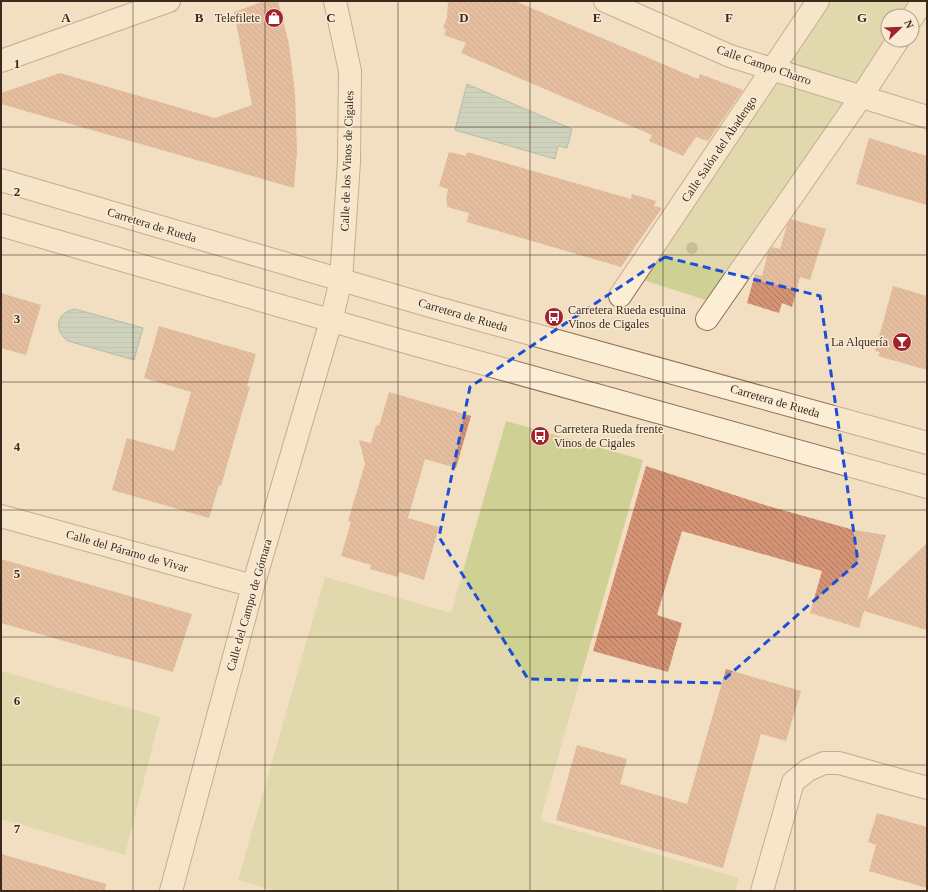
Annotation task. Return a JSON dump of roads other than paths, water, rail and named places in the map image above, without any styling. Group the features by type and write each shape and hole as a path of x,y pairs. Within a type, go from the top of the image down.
{"street":[{"path":"1,61 169,1"},
{"name":"Calle de los Vinos de Cigales","path":"332,321 341,280 348,189 350,71 335,1"},
{"name":"Calle Campo Charro","path":"605,1 730,56 927,117"},
{"name":"Calle Salón del Abadengo","path":"620,296 818,1"},
{"path":"707,319 861,97 893,48"},
{"name":"Carretera de Rueda","path":"1,180 341,280 927,444"},
{"path":"1,225 332,321 927,487"},
{"name":"Calle del Campo de Gómara","path":"171,891 253,586 332,321"},
{"name":"Calle del Páramo de Vivar","path":"1,516 253,586"},
{"path":"762,891 793,782 808,770 824,763 839,763 927,788"}],"place":[{"name":"Telefilete","path":"274,18"},
{"name":"Carretera Rueda esquina Vinos de Cigales","path":"554,317"},
{"name":"La Alquería","path":"902,342"},
{"name":"Carretera Rueda frente Vinos de Cigales","path":"540,436"}]}
